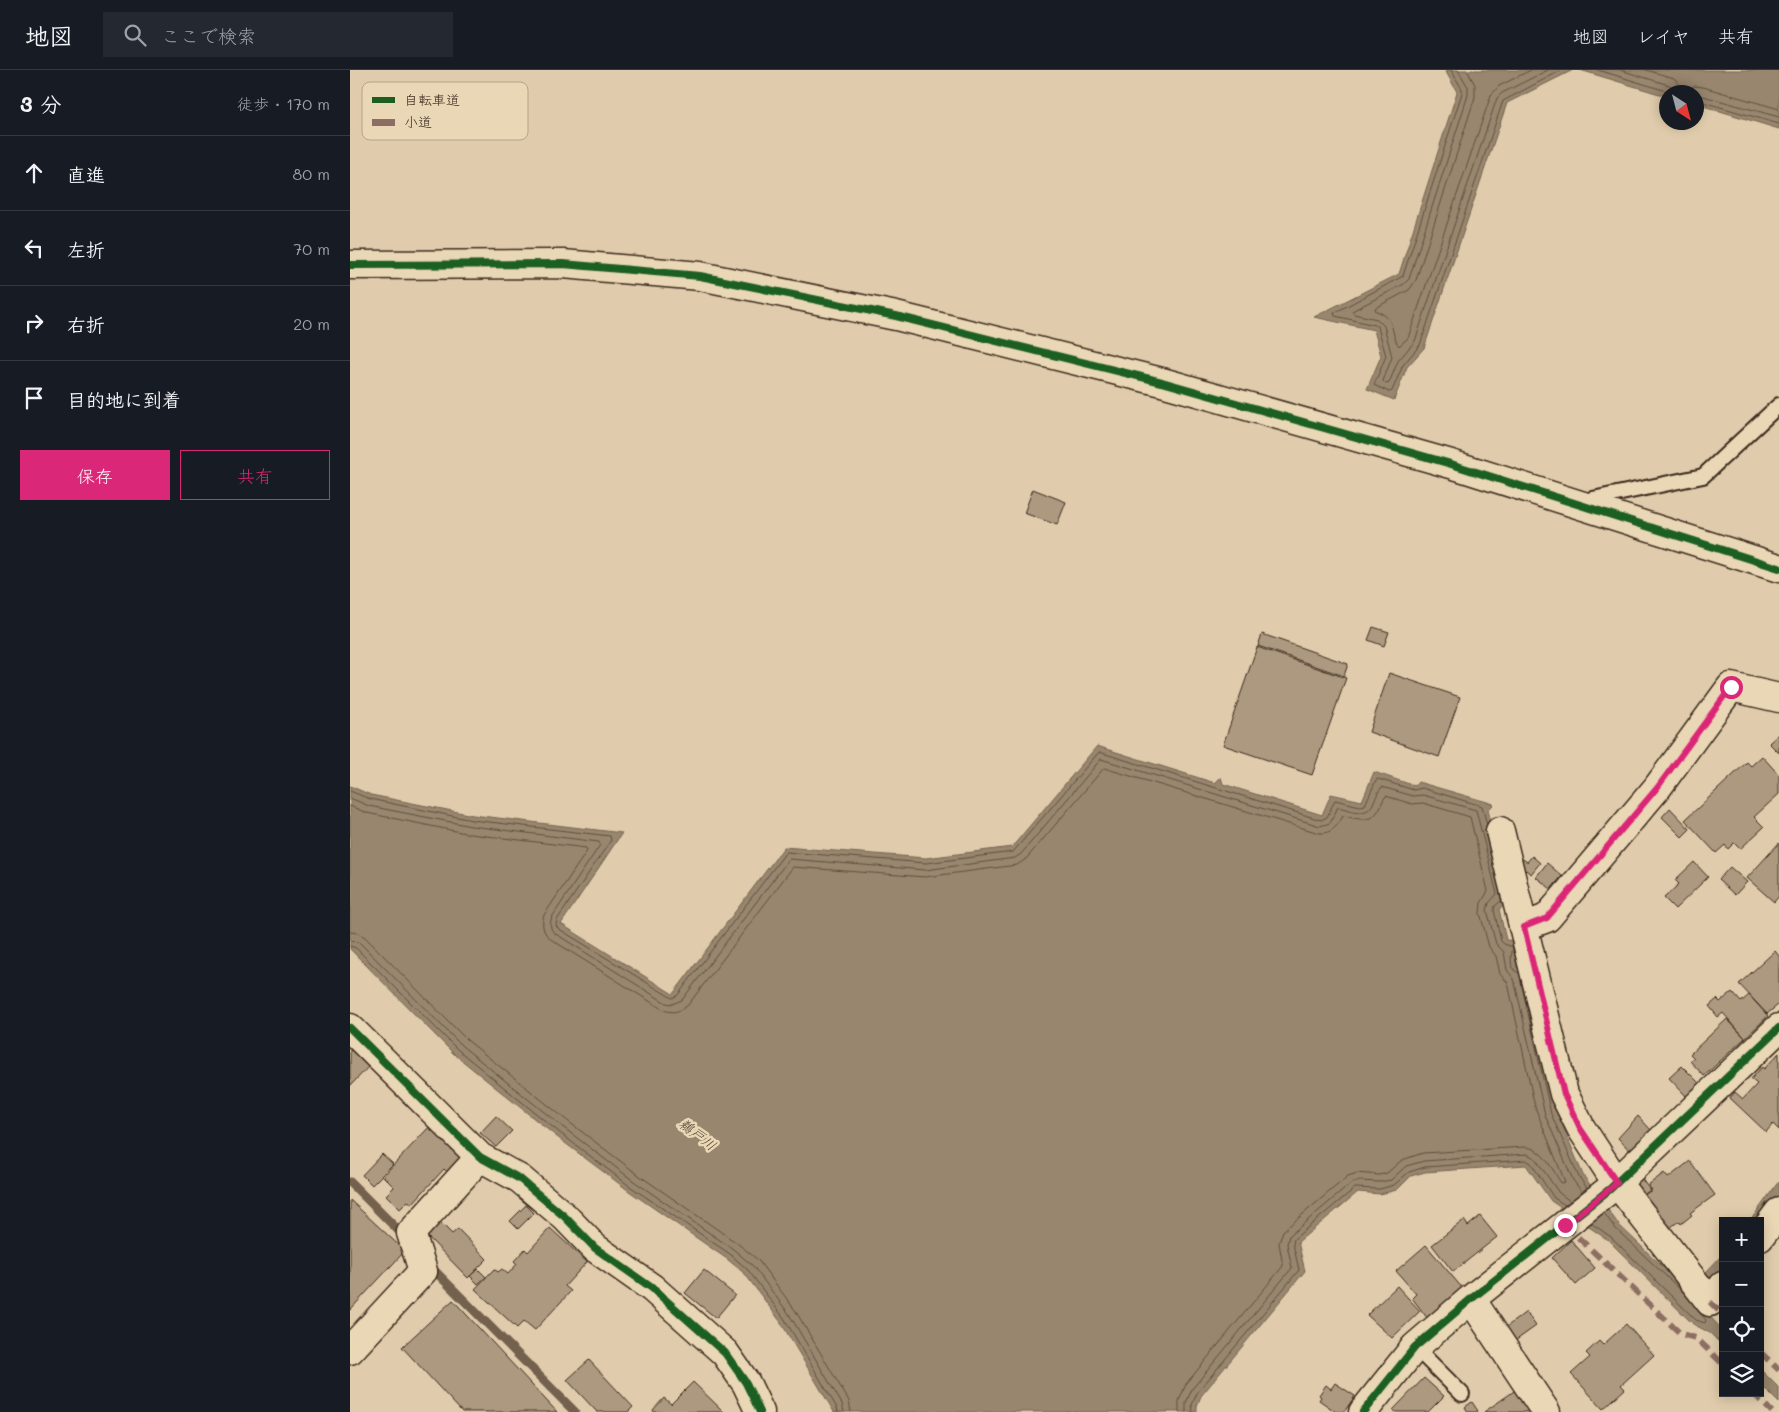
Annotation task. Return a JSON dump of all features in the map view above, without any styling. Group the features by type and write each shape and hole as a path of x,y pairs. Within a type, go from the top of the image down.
{"street":[{"path":"350,265 563,264 700,276 896,316 1162,382 1452,464 1779,568"},
{"path":"1524,927 1547,918 1657,788 1731,687 1779,698"},
{"path":"1500,831 1564,1094 1580,1128 1614,1186 1707,1287"},
{"path":"350,1028 480,1158 520,1179 564,1217 595,1248 652,1288 725,1353 746,1383 760,1412"},
{"path":"1363,1412 1415,1348 1471,1300 1614,1186 1779,1028"},
{"path":"350,1350 423,1271 411,1233 480,1158"},
{"path":"1764,1232 1779,1212"},
{"path":"1471,1300 1546,1412"}],"lane":[{"path":"1574,503 1703,476 1779,405"},
{"path":"1415,1348 1462,1394"}],"water":[{"path":"1445,70 1573,70 1507,103 1424,348 1407,367 1394,400 1367,389 1381,356 1374,330 1314,317 1399,274 1457,92"},
{"path":"1580,70 1779,70 1779,129 1704,106 1704,85 1659,85 1659,94"},
{"name":"鵜戸川","path":"1097,746 1215,783 1221,777 1223,784 1322,815 1331,794 1362,801 1374,772 1415,786 1418,782 1494,804 1488,810 1510,901 1499,909 1506,940 1517,941 1519,947 1515,956 1517,968 1525,964 1553,1102 1583,1175 1619,1225 1686,1289 1719,1258 1719,1276 1702,1307 1719,1326 1719,1342 1710,1333 1693,1324 1608,1240 1551,1201 1526,1165 1425,1172 1411,1176 1397,1190 1380,1194 1358,1192 1298,1242 1305,1271 1201,1396 1197,1412 834,1412 780,1321 745,1274 727,1259 629,1191 557,1137 454,1054 350,949 350,786 371,795 473,815 622,833 561,924 673,994 784,847 926,858 1012,847"},
{"path":"1779,1181 1779,1197 1764,1218 1753,1217"},
{"path":"1764,1373 1779,1388 1779,1403 1764,1388"}],"building":[{"path":"1033,489 1066,502 1057,525 1024,513"},
{"path":"1373,627 1389,632 1384,646 1368,640"},
{"path":"1262,634 1348,664 1344,676 1258,646"},
{"path":"1257,647 1346,678 1312,775 1223,745"},
{"path":"1389,673 1460,697 1439,757 1369,732"},
{"path":"1779,734 1779,753 1769,743"},
{"path":"1762,756 1779,775 1779,794 1754,817 1764,827 1740,849 1734,843 1728,849 1725,845 1716,853 1685,820 1747,762 1751,766"},
{"path":"1670,808 1690,829 1682,837 1662,817"},
{"path":"1779,843 1779,896 1774,902 1747,878"},
{"path":"1532,856 1540,863 1531,874 1526,870 1523,874 1516,868 1523,859 1527,862"},
{"path":"1694,862 1708,877 1675,909 1664,898 1679,884 1675,880"},
{"path":"1547,863 1562,876 1551,889 1536,877"},
{"path":"1730,867 1747,882 1735,895 1718,880"},
{"path":"1775,951 1779,956 1779,1004 1767,1014 1739,984"},
{"path":"1732,992 1741,1002 1749,995 1768,1016 1745,1038 1723,1013 1718,1017 1709,1006 1717,999 1720,1002"},
{"path":"1727,1019 1745,1038 1704,1076 1690,1061 1694,1058 1690,1054"},
{"path":"350,1042 372,1063 350,1086"},
{"path":"1779,1053 1779,1130 1773,1124 1766,1132 1730,1098 1735,1092 1743,1099 1757,1084 1751,1079 1762,1067 1764,1069"},
{"path":"1682,1066 1700,1084 1696,1086 1700,1090 1691,1099 1669,1078"},
{"path":"496,1116 512,1131 496,1147 480,1133"},
{"path":"1638,1116 1652,1131 1630,1151 1618,1138"},
{"path":"430,1126 463,1156 448,1173 444,1169 412,1204 408,1201 400,1209 386,1195 394,1187 383,1176"},
{"path":"382,1154 393,1164 372,1185 362,1175"},
{"path":"1690,1161 1715,1195 1690,1213 1692,1215 1681,1224 1679,1221 1667,1230 1642,1196 1652,1190 1648,1185 1664,1173 1668,1178"},
{"path":"1641,1178 1650,1190 1641,1197 1632,1185"},
{"path":"350,1200 405,1251 350,1310"},
{"path":"526,1205 534,1213 518,1229 510,1221"},
{"path":"1480,1216 1497,1237 1453,1272 1432,1245 1464,1220 1468,1226"},
{"path":"440,1222 452,1234 458,1229 487,1259 468,1278 426,1235"},
{"path":"550,1228 587,1262 565,1286 571,1291 535,1330 524,1321 517,1328 475,1289 494,1269 498,1272 502,1269 508,1274 517,1264 514,1261 525,1249 528,1252"},
{"path":"1571,1240 1595,1268 1576,1285 1552,1258"},
{"path":"1426,1245 1463,1289 1428,1319 1412,1298 1416,1294 1396,1271"},
{"path":"478,1269 486,1277 478,1284 470,1276"},
{"path":"704,1270 735,1295 716,1318 685,1293"},
{"path":"1397,1286 1420,1311 1392,1338 1367,1315"},
{"path":"453,1300 557,1412 462,1412 402,1347"},
{"path":"1526,1312 1536,1326 1515,1341 1505,1328"},
{"path":"1626,1324 1654,1355 1621,1385 1625,1389 1603,1409 1571,1374 1590,1357 1586,1353 1599,1341 1603,1345"},
{"path":"589,1360 633,1407 628,1412 597,1412 567,1380"},
{"path":"1424,1378 1444,1396 1428,1412 1396,1412 1393,1410"},
{"path":"693,1382 724,1412 654,1412 653,1410 664,1398 671,1404"},
{"path":"1335,1383 1355,1396 1344,1412 1336,1412 1319,1400 1321,1397 1319,1395 1326,1385 1331,1389"},
{"path":"1520,1387 1538,1412 1484,1412"},
{"path":"1472,1402 1477,1412 1468,1412 1465,1407"}],"waterway":[{"path":"350,1182 404,1236"},
{"path":"429,1265 575,1412"}],"marked path":[{"path":"1565,1225 1681,1334 1696,1338 1719,1360"},
{"path":"1710,1302 1719,1311"},
{"path":"1764,1356 1779,1370"},
{"path":"1757,1397 1772,1412"}],"cycle path":[{"path":"350,265 563,264 700,276 896,316 1162,382 1451,464 1779,568"},
{"path":"350,1028 480,1157 520,1179 565,1217 595,1248 652,1288 725,1353 746,1383 760,1412"},
{"path":"1363,1412 1415,1347 1471,1299 1610,1189 1779,1028"}],"route":[{"path":"1565,1225 1617,1183 1580,1128 1564,1094 1524,927 1547,918 1657,788 1731,687"}]}
